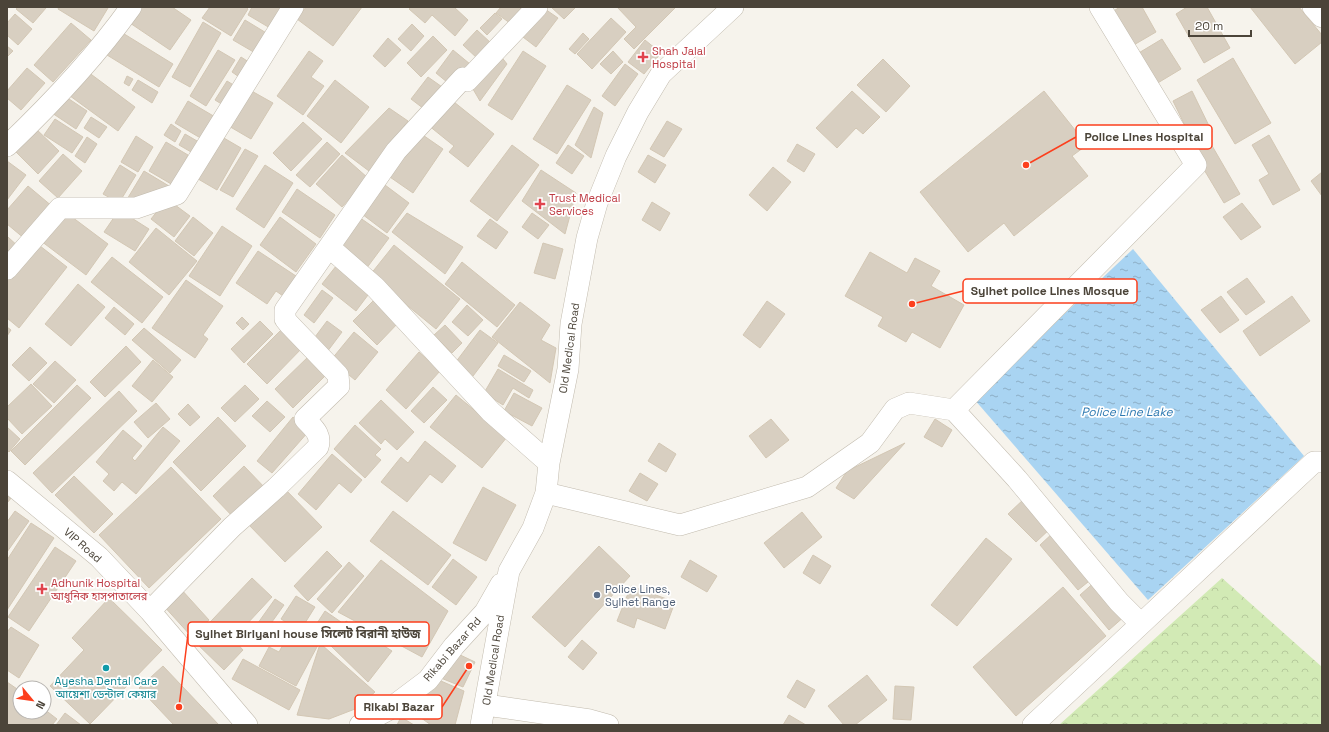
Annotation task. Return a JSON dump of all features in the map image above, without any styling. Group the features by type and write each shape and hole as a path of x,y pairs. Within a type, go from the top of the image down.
{"street":[{"path":"10,137 114,31 130,7"},
{"path":"7,269 60,208 136,208 177,194 293,7"},
{"path":"150,611 232,527 276,488 318,447 320,438 319,435 305,419 338,386 338,375 289,324 285,316 286,310 396,150 463,78 467,81 537,7"},
{"name":"Old Medical Road","path":"483,715 494,644 509,571 533,528 546,493 549,463 568,369 571,324 587,238 606,179 638,112 661,74 733,7"},
{"path":"954,410 1196,165 1100,7"},
{"path":"1313,7 1322,17"},
{"path":"329,247 375,286 491,412 549,463"},
{"path":"546,493 680,525 807,487 870,443 895,409 909,403 954,410 1017,480 1119,602 1141,624"},
{"path":"1034,725 1314,462 1322,462"},
{"name":"VIP Road","path":"7,481 99,558 150,611 247,725"},
{"name":"Rikabi Bazar Rd","path":"360,725 388,710 428,680 454,646 485,612 509,571"},
{"path":"483,715 590,720 608,725"}],"green space":[{"path":"1222,578 1322,667 1322,725 1059,725"}],"water":[{"name":"Police Line Lake","path":"1133,249 1304,456 1148,600 974,399"}],"building":[{"path":"18,7 46,8 33,23 16,9"},
{"path":"59,7 108,8 94,31 58,9"},
{"path":"136,7 172,7 191,20 170,50 127,21"},
{"path":"210,7 246,7 248,9 231,36 202,18"},
{"path":"252,7 282,7 270,28 248,15"},
{"path":"306,7 362,7 333,46 297,19"},
{"path":"411,7 454,7 468,20 455,36 432,15 425,23 409,9"},
{"path":"501,7 528,7 514,26 496,13"},
{"path":"542,7 558,18 536,47 519,34"},
{"path":"551,7 576,7 564,19"},
{"path":"617,7 676,7 634,49 624,39 636,27"},
{"path":"1120,7 1142,7 1156,32 1132,46 1112,12"},
{"path":"1187,7 1207,7 1230,48 1204,63 1176,14"},
{"path":"1250,7 1299,7 1322,35 1322,42 1295,64"},
{"path":"495,13 502,19 487,35 480,28"},
{"path":"15,14 32,29 18,45 7,35 7,23"},
{"path":"611,18 626,32 592,69 577,54"},
{"path":"245,20 268,34 257,54 233,40"},
{"path":"203,22 221,33 190,87 172,77"},
{"path":"71,23 91,40 53,82 34,65"},
{"path":"412,24 424,36 411,51 398,39"},
{"path":"477,30 492,44 478,59 463,45"},
{"path":"121,32 173,64 159,87 107,55"},
{"path":"583,33 589,39 575,54 569,49"},
{"path":"433,36 447,50 421,77 407,63"},
{"path":"388,38 401,50 385,67 373,56"},
{"path":"1162,39 1181,69 1156,84 1137,54"},
{"path":"645,40 661,53 644,74 628,62"},
{"path":"7,46 13,51 7,57"},
{"path":"218,50 235,60 206,106 190,96"},
{"path":"453,50 470,64 453,87 436,73"},
{"path":"309,51 323,61 311,77 324,86 303,115 277,96"},
{"path":"523,51 546,66 512,120 488,105"},
{"path":"613,51 623,62 611,74 600,64"},
{"path":"500,55 507,64 480,101 470,84"},
{"path":"241,57 252,64 242,79 232,72"},
{"path":"1233,58 1271,123 1235,144 1197,80"},
{"path":"883,59 910,86 886,112 857,85"},
{"path":"625,64 638,74 615,106 602,96"},
{"path":"27,68 45,83 21,110 7,98 7,91"},
{"path":"84,69 135,107 118,131 66,93"},
{"path":"127,76 133,79 129,86 124,83"},
{"path":"428,77 445,89 428,112 411,99"},
{"path":"138,80 158,92 152,103 132,90"},
{"path":"335,80 369,107 341,143 307,116"},
{"path":"227,81 240,89 228,108 215,100"},
{"path":"567,85 591,100 557,154 533,139"},
{"path":"248,89 273,103 251,139 227,125"},
{"path":"852,91 880,117 863,134 856,128 837,148 816,128"},
{"path":"1044,91 1087,145 1072,156 1088,176 1014,236 1004,223 968,252 920,192"},
{"path":"1192,91 1212,132 1193,142 1173,101"},
{"path":"60,93 87,111 76,129 49,111"},
{"path":"449,98 494,134 468,167 449,152 454,146 428,125"},
{"path":"188,101 222,121 209,143 175,123"},
{"path":"594,107 603,113 591,158 575,145"},
{"path":"389,108 408,121 369,171 345,153"},
{"path":"91,117 107,127 99,138 84,128"},
{"path":"55,119 83,137 72,153 44,135"},
{"path":"667,121 682,129 664,157 650,149"},
{"path":"303,122 322,139 291,171 273,153"},
{"path":"171,124 181,131 175,142 164,135"},
{"path":"33,126 59,151 38,174 12,148"},
{"path":"417,131 443,149 413,193 387,175"},
{"path":"185,134 204,145 198,156 179,145"},
{"path":"217,134 241,148 217,190 193,176"},
{"path":"1269,135 1300,190 1273,205 1259,180 1269,174 1252,145"},
{"path":"136,136 153,147 138,172 121,162"},
{"path":"87,137 97,144 85,163 75,156"},
{"path":"166,142 188,155 185,160 192,164 178,188 149,171"},
{"path":"327,142 340,154 310,187 296,175"},
{"path":"797,144 815,154 804,172 787,161"},
{"path":"1211,144 1240,194 1224,203 1194,153"},
{"path":"512,145 539,165 497,221 470,201"},
{"path":"568,145 584,156 572,174 556,163"},
{"path":"245,149 258,156 233,197 220,190"},
{"path":"63,154 82,171 58,198 39,181"},
{"path":"342,155 368,178 342,207 316,184"},
{"path":"648,155 666,165 655,183 638,172"},
{"path":"7,161 26,175 7,200"},
{"path":"120,165 136,175 119,203 103,194"},
{"path":"265,165 293,183 264,228 236,209"},
{"path":"773,167 791,182 767,211 749,195"},
{"path":"541,170 576,193 565,234 522,201"},
{"path":"144,171 169,186 126,201"},
{"path":"1322,172 1322,196 1311,181"},
{"path":"381,182 409,203 387,233 358,211"},
{"path":"28,186 53,207 25,239 7,224 7,210"},
{"path":"297,189 335,215 320,238 282,212"},
{"path":"167,199 190,216 174,237 151,219"},
{"path":"652,202 670,213 660,231 642,220"},
{"path":"1242,203 1261,227 1241,240 1223,217"},
{"path":"119,210 149,229 135,251 104,232"},
{"path":"64,211 108,244 86,275 41,241"},
{"path":"407,213 463,247 445,274 392,232"},
{"path":"532,213 549,225 538,239 522,227"},
{"path":"356,215 389,238 366,269 334,246"},
{"path":"193,217 213,233 194,256 175,241"},
{"path":"280,217 316,244 296,272 260,245"},
{"path":"490,219 508,232 496,249 477,236"},
{"path":"222,226 252,246 220,296 189,276"},
{"path":"156,228 197,261 169,295 129,262"},
{"path":"7,237 21,249 7,263"},
{"path":"35,242 67,267 19,328 7,318 7,277"},
{"path":"543,243 563,249 555,279 534,273"},
{"path":"394,245 460,299 436,329 370,275"},
{"path":"258,251 296,276 283,296 276,291 267,304 236,283"},
{"path":"870,252 907,273 915,258 940,271 931,286 964,305 940,348 912,332 906,342 878,326 883,317 845,296"},
{"path":"112,257 163,297 142,323 91,282"},
{"path":"340,261 374,287 356,311 322,284"},
{"path":"462,262 515,305 497,327 445,284"},
{"path":"1247,278 1265,302 1246,315 1227,292"},
{"path":"186,280 223,306 203,335 208,339 195,358 152,328"},
{"path":"78,284 105,307 71,346 45,324"},
{"path":"322,290 333,298 314,323 304,315"},
{"path":"1221,296 1239,320 1220,333 1201,310"},
{"path":"1292,296 1310,321 1260,356 1243,331"},
{"path":"376,298 400,321 377,345 353,321"},
{"path":"767,301 785,314 760,348 743,335"},
{"path":"520,302 550,325 541,340 556,348 550,383 492,337"},
{"path":"467,305 483,320 468,336 452,322"},
{"path":"114,307 134,324 125,335 105,318"},
{"path":"242,317 249,324 243,330 236,323"},
{"path":"260,321 273,334 244,363 231,349"},
{"path":"327,321 342,332 324,356 309,345"},
{"path":"286,325 306,344 267,384 247,364"},
{"path":"445,325 462,343 452,353 434,335"},
{"path":"7,327 11,330 7,336"},
{"path":"144,328 181,360 170,373 132,340"},
{"path":"480,330 498,343 470,380 452,367"},
{"path":"354,332 378,352 355,380 331,360"},
{"path":"126,346 141,362 105,397 90,382"},
{"path":"30,347 47,363 29,381 12,365"},
{"path":"419,352 440,371 406,409 386,390"},
{"path":"310,355 328,373 293,408 275,389"},
{"path":"504,355 531,371 524,382 498,366"},
{"path":"153,360 173,377 152,402 132,386"},
{"path":"55,361 76,380 54,403 33,384"},
{"path":"498,369 533,390 529,398 513,388 503,405 484,393"},
{"path":"31,384 52,406 22,434 7,418 7,407"},
{"path":"77,385 91,398 25,465 11,451"},
{"path":"245,385 259,399 235,422 221,408"},
{"path":"433,387 447,400 424,423 411,411"},
{"path":"119,391 137,411 52,493 33,473"},
{"path":"514,393 542,408 532,426 504,411"},
{"path":"456,395 507,437 482,468 430,427"},
{"path":"381,400 414,432 397,450 385,439 381,444 359,423"},
{"path":"267,401 285,417 270,432 252,416"},
{"path":"156,403 170,419 148,438 134,422"},
{"path":"188,404 200,417 190,426 178,414"},
{"path":"218,417 246,446 201,491 173,462"},
{"path":"293,417 309,431 272,473 257,461"},
{"path":"771,419 789,440 766,458 749,436"},
{"path":"935,419 952,430 942,447 924,437"},
{"path":"355,425 381,449 375,455 381,460 365,478 334,449"},
{"path":"7,427 20,439 9,452 7,450"},
{"path":"163,427 180,441 136,494 122,482 114,491 103,481 109,474 96,462 123,430 142,446 132,458 135,461"},
{"path":"425,441 456,466 442,483 430,474 407,502 381,482 401,457 408,463"},
{"path":"659,443 676,454 666,472 648,461"},
{"path":"905,443 854,499 836,488 847,471"},
{"path":"332,454 362,480 351,493 339,483 316,510 298,494"},
{"path":"244,466 267,490 236,520 213,496"},
{"path":"171,467 221,519 149,588 99,535"},
{"path":"640,473 658,484 647,501 629,491"},
{"path":"74,476 113,514 94,533 55,495"},
{"path":"483,487 516,505 486,561 453,543"},
{"path":"284,488 322,527 285,562 247,523"},
{"path":"7,493 12,497 7,503"},
{"path":"1025,498 1052,527 1036,542 1008,514"},
{"path":"15,511 29,521 7,552 7,522"},
{"path":"393,511 451,555 428,585 370,541"},
{"path":"802,512 822,537 784,568 764,543"},
{"path":"31,523 54,538 7,610 7,560"},
{"path":"1054,532 1093,578 1078,590 1040,545"},
{"path":"986,538 1012,559 957,626 931,605"},
{"path":"599,546 630,576 565,647 532,617"},
{"name":"Adhunik Hospital আধুনিক হাসপাতালের","path":"55,547 76,561 29,631 8,617"},
{"path":"327,551 342,566 308,601 294,586"},
{"path":"813,555 831,566 820,584 803,573"},
{"path":"453,559 477,577 456,605 432,587"},
{"path":"381,560 448,611 422,657 338,612"},
{"path":"690,560 717,576 707,592 681,577"},
{"path":"349,562 364,576 332,613 317,599"},
{"path":"252,578 272,597 233,639 243,650 224,670 193,640"},
{"path":"1097,580 1126,615 1109,630 1080,595"},
{"path":"631,586 675,602 665,629 637,618 634,628 617,621"},
{"path":"1063,587 1106,636 1016,716 973,667"},
{"path":"180,588 209,620 191,636 162,604"},
{"path":"296,596 315,607 300,631 281,619"},
{"name":"Ayesha Dental Care আয়েশা ডেন্টাল কেয়ার","path":"109,598 162,650 90,724 52,688 52,684 84,650 72,638"},
{"path":"275,599 284,605 257,643 248,637"},
{"path":"325,611 341,622 325,644 310,634"},
{"path":"346,621 392,651 368,682 330,645"},
{"path":"11,627 39,645 19,678 7,670 7,632"},
{"path":"291,630 318,645 296,686 259,666 269,647 279,652"},
{"path":"582,640 597,653 583,670 568,657"},
{"path":"322,645 375,692 355,709 329,719 297,715 319,647"},
{"path":"456,653 475,662 463,687 436,676"},
{"path":"243,659 300,690 289,710 232,679"},
{"path":"163,666 219,725 174,725 139,688"},
{"path":"867,675 887,700 855,725 844,725 828,706"},
{"path":"434,678 464,691 455,725 431,725 403,705"},
{"path":"797,680 815,690 805,708 787,697"},
{"path":"7,682 12,685 12,720 52,720 52,715 57,719 52,725 7,725"},
{"path":"895,686 914,687 911,720 893,719"},
{"path":"65,713 81,725 56,725"},
{"path":"789,715 806,725 783,725"},
{"path":"401,717 414,725 397,725"}],"place":[{"name":"Shah Jalal Hospital","path":"643,57"},
{"name":"Police Lines Hospital","path":"1026,165"},
{"name":"Trust Medical Services","path":"540,204"},
{"name":"Sylhet police Lines Mosque","path":"912,304"},
{"name":"Adhunik Hospital আধুনিক হাসপাতালের","path":"42,589"},
{"name":"Police Lines, Sylhet Range","path":"597,595"},
{"name":"Rikabi Bazar","path":"469,666"},
{"name":"Ayesha Dental Care আয়েশা ডেন্টাল কেয়ার","path":"106,668"},
{"name":"Sylhet Biriyani house সিলেট বিরানী হাউজ","path":"179,707"}]}
